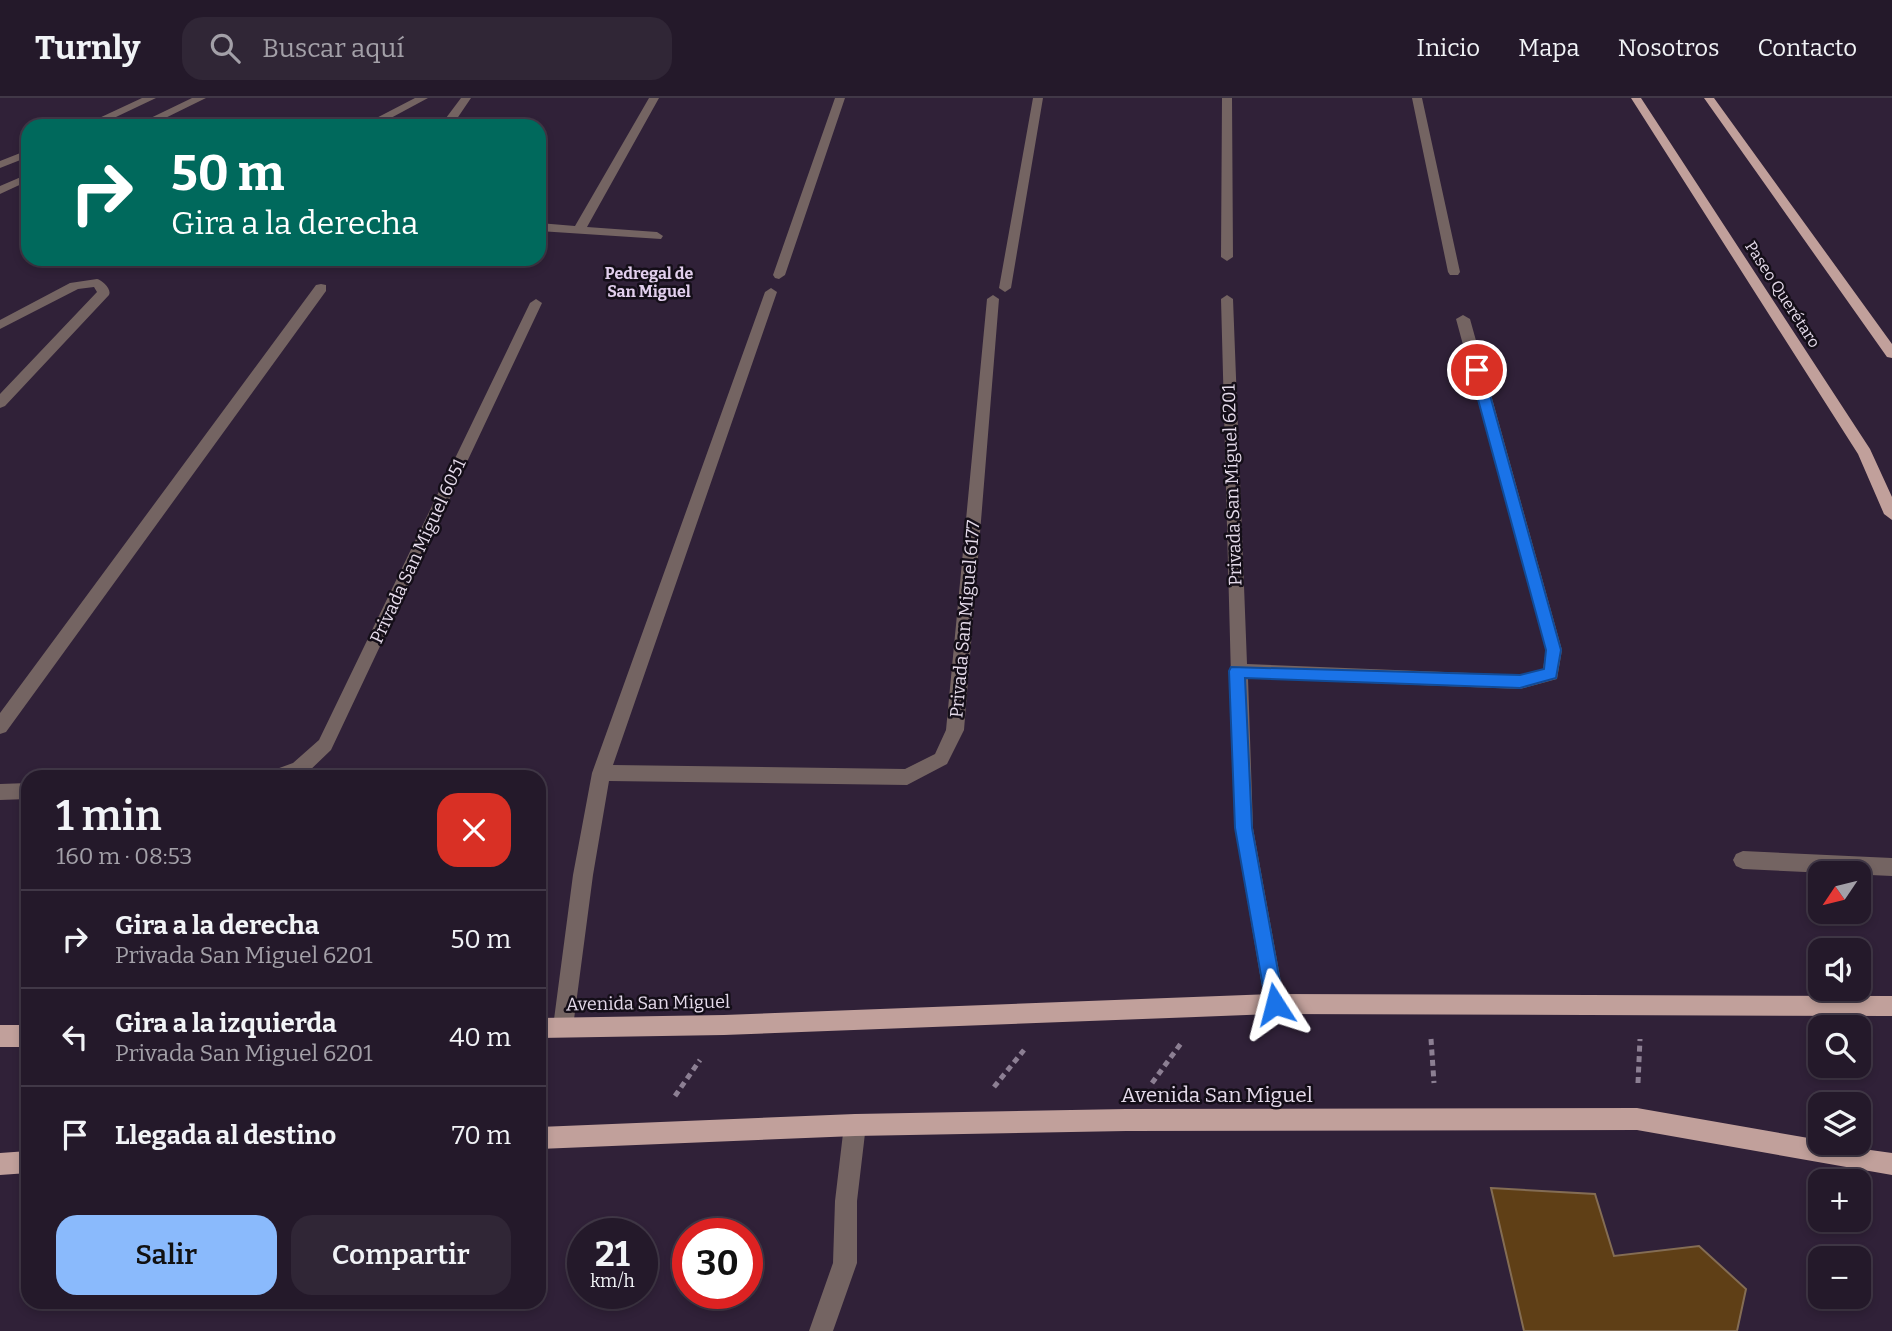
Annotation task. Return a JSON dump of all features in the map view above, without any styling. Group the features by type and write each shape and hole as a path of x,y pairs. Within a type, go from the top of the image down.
{"main road":[{"name":"Paseo Querétaro","path":"1636,98 1865,453 1892,514"},
{"path":"1709,98 1892,354"},
{"name":"Avenida San Miguel","path":"546,1028 724,1025 1275,1004 1892,1006"},
{"path":"0,1036 21,1036"},
{"name":"Avenida San Miguel","path":"546,1138 855,1125 1126,1120 1637,1119 1892,1164"},
{"path":"0,1164 21,1162"}],"street":[{"path":"103,119 151,98"},
{"path":"159,119 201,98"},
{"path":"381,119 424,98"},
{"path":"451,119 466,98"},
{"path":"579,230 654,98"},
{"path":"779,275 840,98"},
{"path":"1005,288 1038,98"},
{"path":"1227,98 1227,257"},
{"path":"1417,98 1454,272"},
{"path":"125,109 139,119"},
{"path":"0,165 21,156"},
{"path":"0,190 21,180"},
{"path":"546,228 657,236"},
{"path":"0,324 75,286 97,283 104,292 0,403"},
{"path":"0,727 321,288"},
{"path":"562,1027 583,875 601,773 771,292"},
{"name":"Privada San Miguel 6177","path":"601,773 908,777 941,759 955,730 992,299"},
{"name":"Privada San Miguel 6201","path":"1227,299 1244,828 1275,1004"},
{"name":"Privada San Miguel 6051","path":"296,770 325,745 536,303"},
{"path":"1237,671 1520,682 1551,674 1553,650 1463,319"},
{"path":"0,792 21,791"},
{"path":"1743,860 1892,867"},
{"path":"821,1331 845,1263 846,1201 855,1125"}],"path":[{"path":"1429,1004 1436,1118"},
{"path":"1126,1120 1207,1007"},
{"path":"1637,1119 1641,1007"},
{"path":"964,1125 1055,1011"},
{"path":"648,1134 724,1025"}],"building":[{"path":"1491,1188 1595,1194 1614,1256 1699,1246 1746,1289 1737,1331 1524,1331"}],"district":[{"name":"Pedregal de San Miguel","path":"649,282"}],"route":[{"path":"1275,1004 1244,828 1237,671 1520,682 1551,674 1553,650 1477,370"}]}
